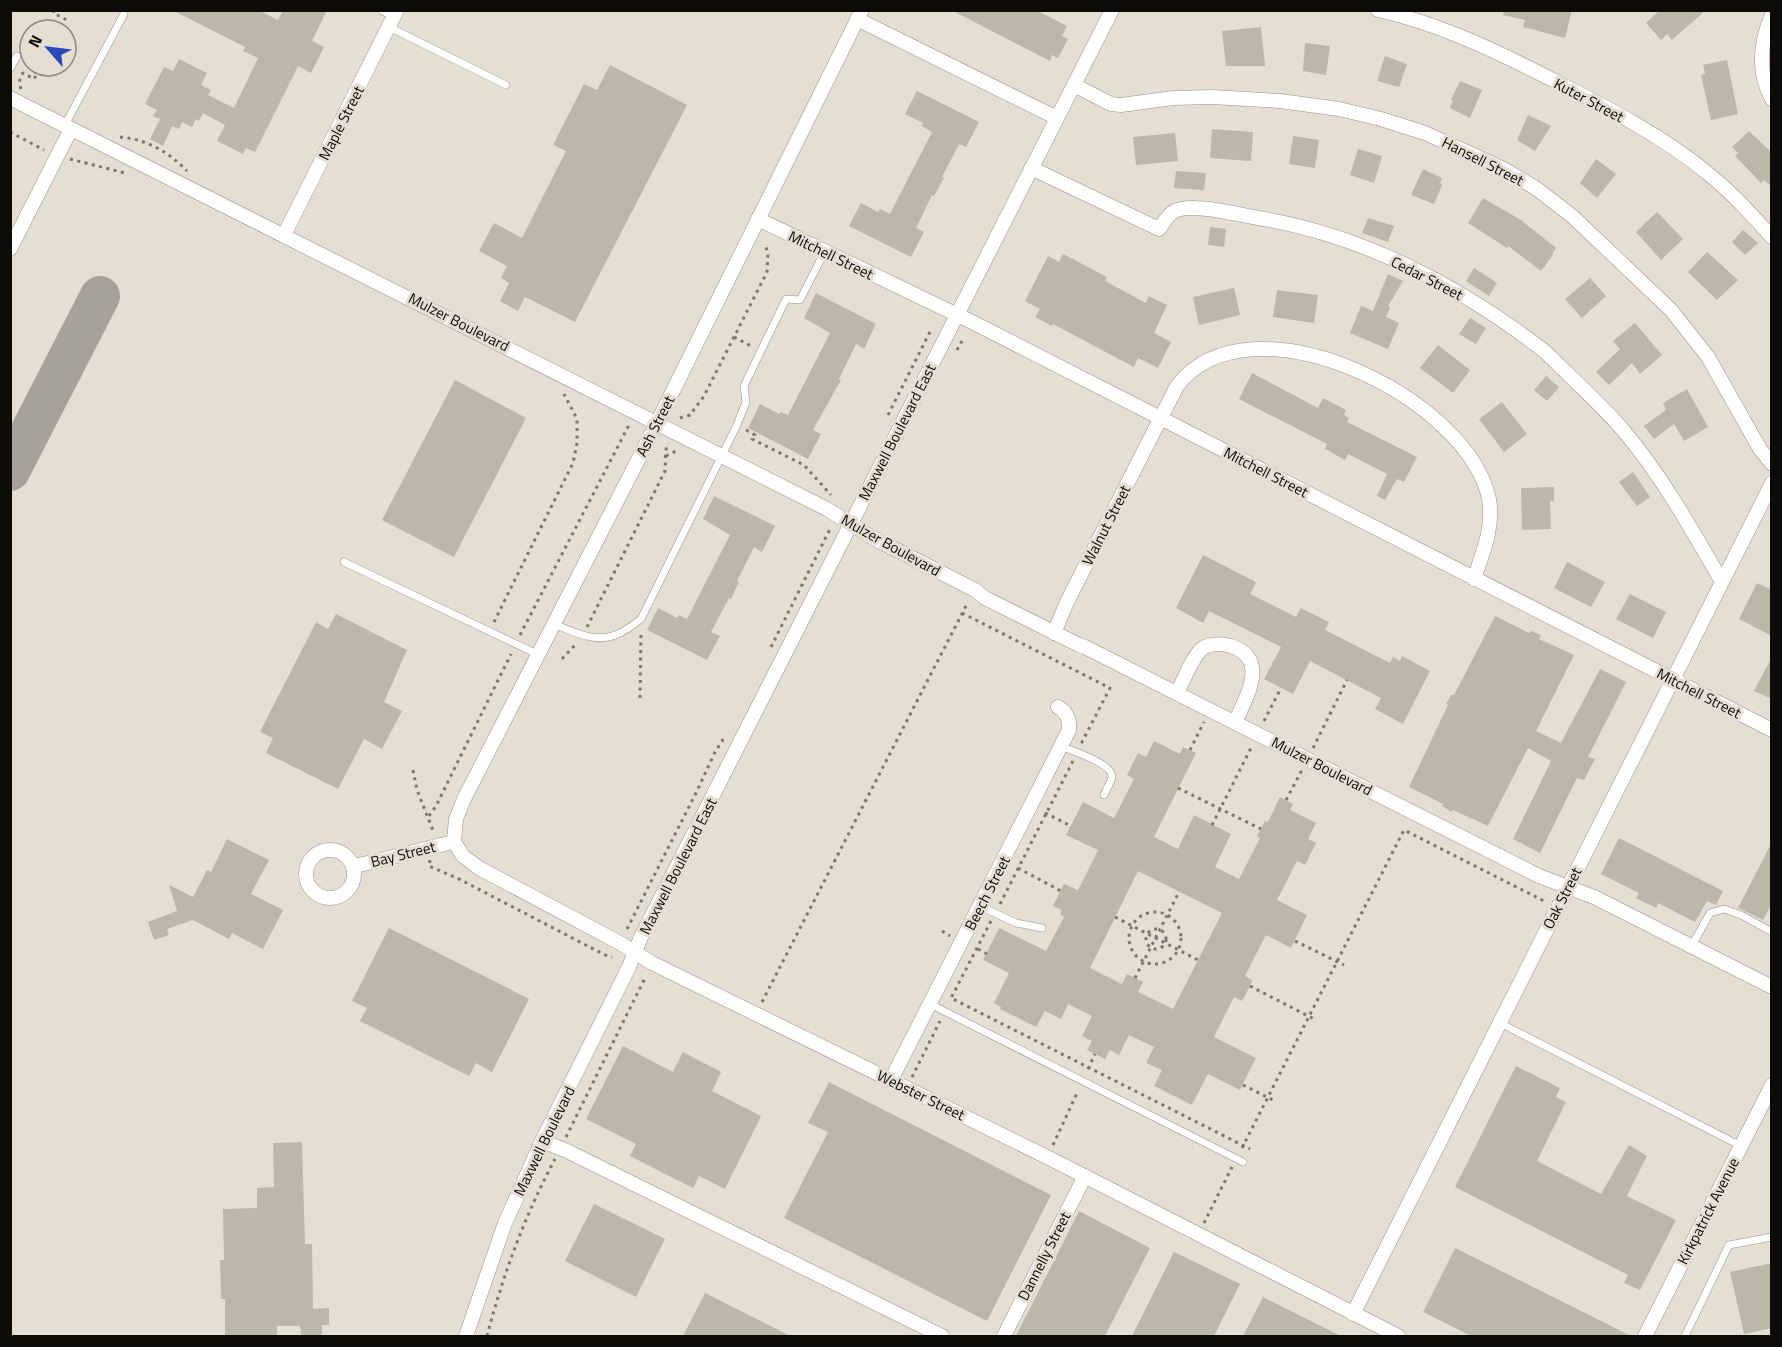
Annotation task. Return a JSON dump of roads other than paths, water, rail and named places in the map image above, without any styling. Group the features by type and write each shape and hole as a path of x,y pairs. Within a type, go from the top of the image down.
{"street":[{"name":"Maxwell Boulevard East","path":"636,952 850,524 1112,10"},
{"name":"Kuter Street","path":"1378,10 1430,25 1495,51 1621,116 1667,144 1710,175 1748,210 1772,237"},
{"path":"859,15 1056,118"},
{"name":"Ash Street","path":"454,842 456,819 464,800 657,423 859,15"},
{"path":"1772,15 1763,43 1762,63 1767,90 1772,99"},
{"name":"Maple Street","path":"284,235 393,18"},
{"name":"Hansell Street","path":"1074,85 1111,104 1121,105 1173,98 1212,97 1280,101 1339,109 1425,133 1502,168 1537,189 1572,216 1671,310 1708,357 1760,448 1772,464"},
{"name":"Mulzer Boulevard","path":"16,94 68,127 673,431 838,516 875,539 975,590 985,598 1539,876 1594,897 1772,987"},
{"path":"10,249 68,127"},
{"name":"Cedar Street","path":"1031,168 1159,229 1173,212 1182,208 1200,208 1274,220 1318,232 1359,245 1400,262 1479,304 1541,348 1598,403 1624,432 1669,493 1722,582"},
{"name":"Mitchell Street","path":"758,219 957,315 1772,729"},
{"name":"Walnut Street","path":"1054,633 1067,602 1177,386 1197,365 1211,357 1233,351 1265,350 1305,354 1342,364 1376,378 1408,398 1442,426 1464,449 1482,478 1489,501 1490,523 1487,539 1474,579"},
{"name":"Oak Street","path":"1353,1314 1772,483"},
{"path":"1177,693 1203,648 1219,644 1232,646 1245,654 1251,665 1253,677 1250,691 1234,722"},
{"name":"Beech Street","path":"891,1080 1069,730 1070,723 1067,715 1058,707"},
{"name":"Webster Street","path":"454,842 463,856 479,868 636,952 652,963 1047,1157 1398,1336"},
{"name":"Bay Street","path":"353,866 382,861 454,842"},
{"name":"Maxwell Boulevard","path":"466,1336 505,1223 542,1141 636,952"},
{"name":"Kirkpatrick Avenue","path":"1644,1336 1741,1146 1767,1102 1772,1084"},
{"path":"542,1141 567,1151 942,1336"},
{"name":"Dannelly Street","path":"1004,1336 1085,1176"}],"lane":[{"path":"381,10 506,85"},
{"path":"68,127 123,14"},
{"path":"10,69 17,56"},
{"path":"554,624 583,636 600,638 617,635 641,619 737,425 746,402 744,386 786,299 800,300 825,251"},
{"path":"344,561 538,655"},
{"path":"1060,746 1110,769 1111,780 1104,795"},
{"path":"980,906 1016,923 1042,928"},
{"path":"1691,947 1710,913 1724,909 1741,915 1772,932"},
{"path":"930,1004 1240,1160"},
{"path":"1499,1022 1741,1146"},
{"path":"1685,1336 1729,1245 1772,1237"}]}
